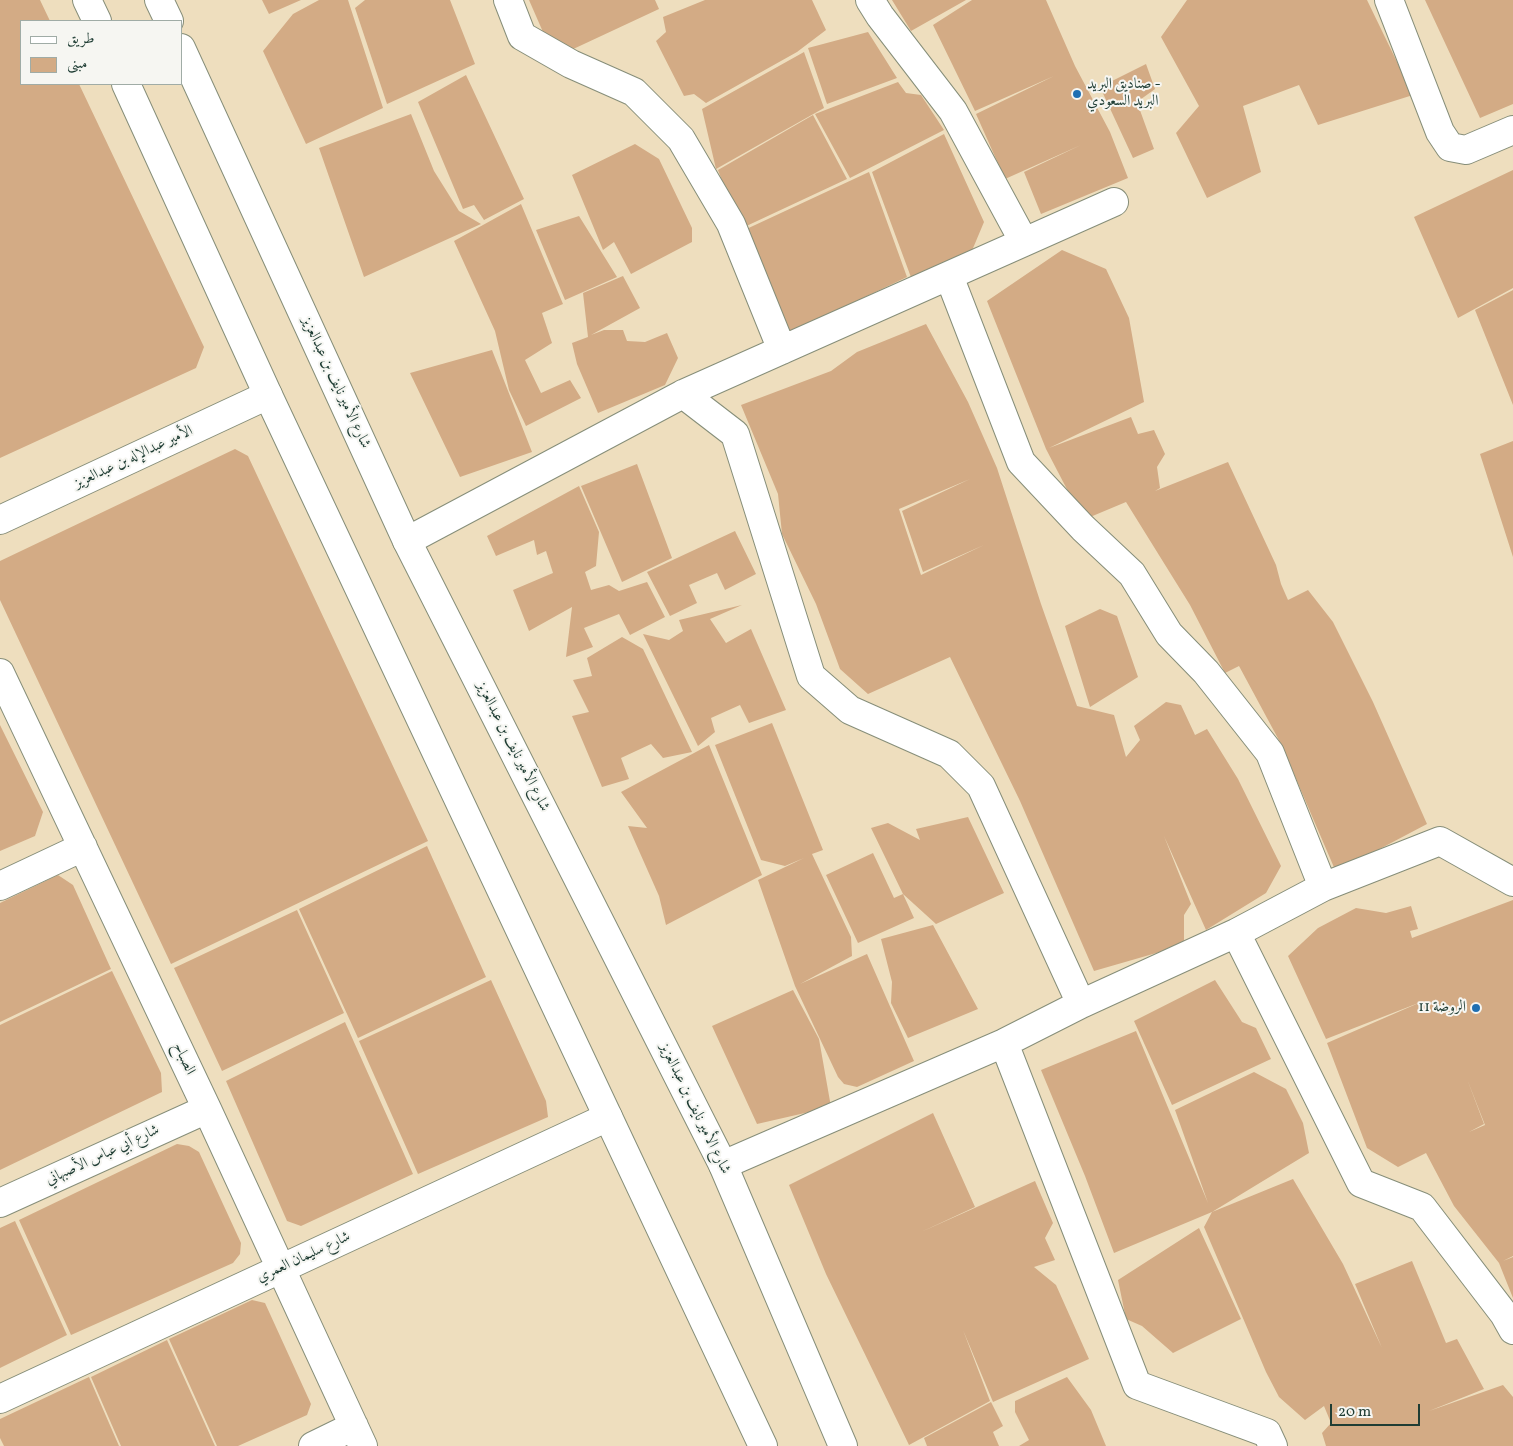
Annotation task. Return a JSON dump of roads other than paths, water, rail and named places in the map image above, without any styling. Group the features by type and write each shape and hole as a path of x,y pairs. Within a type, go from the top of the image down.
{"street":[{"path":"87,0 97,20"},
{"path":"159,0 169,20"},
{"path":"508,0 522,36 571,64 634,92 681,139 732,224 782,350"},
{"path":"870,0 880,16 953,111 1024,242"},
{"path":"1389,0 1440,132 1450,147 1466,150 1513,130"},
{"name":"شارع الأمير نايف بن عبدالعزيز","path":"182,50 407,541 723,1165 843,1446"},
{"path":"126,85 268,395 763,1446"},
{"path":"407,541 683,394 1114,202"},
{"path":"949,276 1021,462 1083,528 1132,574 1169,634 1206,672 1270,753 1323,887"},
{"path":"683,394 736,434 811,676 850,710 949,754 981,786 1082,1004"},
{"name":"الأمير عبدالإله بن عبدالعزيز","path":"0,520 268,395"},
{"name":"الصباح","path":"0,673 207,1109 359,1436"},
{"path":"723,1165 1004,1043 1082,1004 1236,933 1323,887 1440,841 1513,882"},
{"path":"0,886 83,848"},
{"path":"1236,933 1361,1182 1422,1207 1504,1314 1513,1330"},
{"path":"1004,1043 1137,1385 1267,1433 1273,1446"},
{"name":"شارع أبي عباس الأصبهاني","path":"0,1204 207,1109"},
{"name":"شارع سليمان العمري","path":"0,1400 608,1117"},
{"path":"313,1446 359,1436"}],"place":[{"name":"صناديق البريد - البريد السعودي","path":"1077,94"},
{"name":"الروضة 11","path":"1476,1008"}]}
